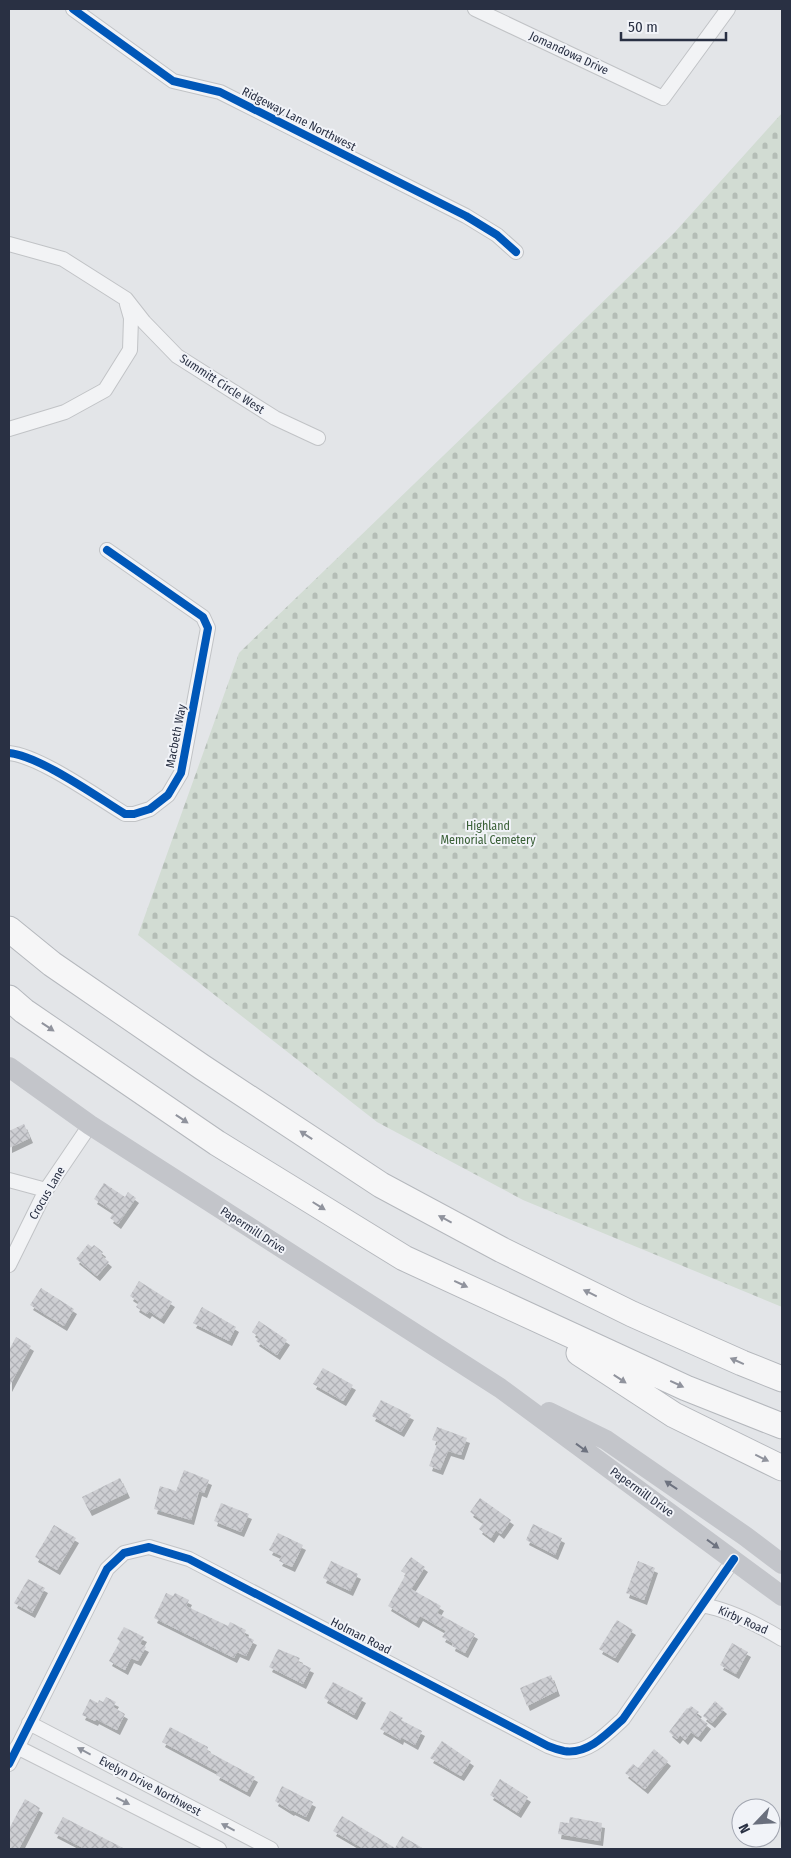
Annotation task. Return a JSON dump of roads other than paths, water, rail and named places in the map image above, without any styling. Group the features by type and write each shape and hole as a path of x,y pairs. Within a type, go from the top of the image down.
{"highway":[{"path":"9,929 52,964 194,1061 382,1185 502,1250 632,1314 782,1379"},
{"path":"9,998 24,1011 226,1148 404,1258 686,1388 782,1426"},
{"path":"506,1305 674,1415 782,1468"}],"main road":[{"name":"Papermill Drive","path":"9,1067 90,1125 500,1388 782,1596"},
{"name":"Papermill Drive","path":"500,1388 606,1440 745,1536 782,1564"}],"street":[{"name":"Ridgeway Lane Northwest","path":"73,9 173,81 220,92 466,216 497,235 516,252"},
{"name":"Jomandowa Drive","path":"476,9 663,98 728,9"},
{"name":"Summitt Circle West","path":"9,244 63,259 126,298 144,322 178,356 276,418 318,438"},
{"path":"9,429 65,412 106,390 130,350 131,318 126,298"},
{"name":"Macbeth Way","path":"9,753 18,754 47,767 125,814 134,814 150,809 168,795 182,773 208,628 203,617 107,550"},
{"name":"Crocus Lane","path":"9,1265 46,1190 90,1125"},
{"path":"9,1180 46,1190"},
{"name":"Holman Road","path":"9,1764 107,1569 124,1553 149,1547 189,1559 548,1746 565,1752 582,1750 605,1736 623,1719 734,1559"},
{"name":"Kirby Road","path":"702,1605 717,1608 760,1626 782,1639"},
{"name":"Evelyn Drive Northwest","path":"29,1723 271,1849"},
{"name":"Evelyn Drive Northwest","path":"17,1747 219,1849"}],"park label":[{"name":"Highland Memorial Cemetery","path":"488,833"}]}
